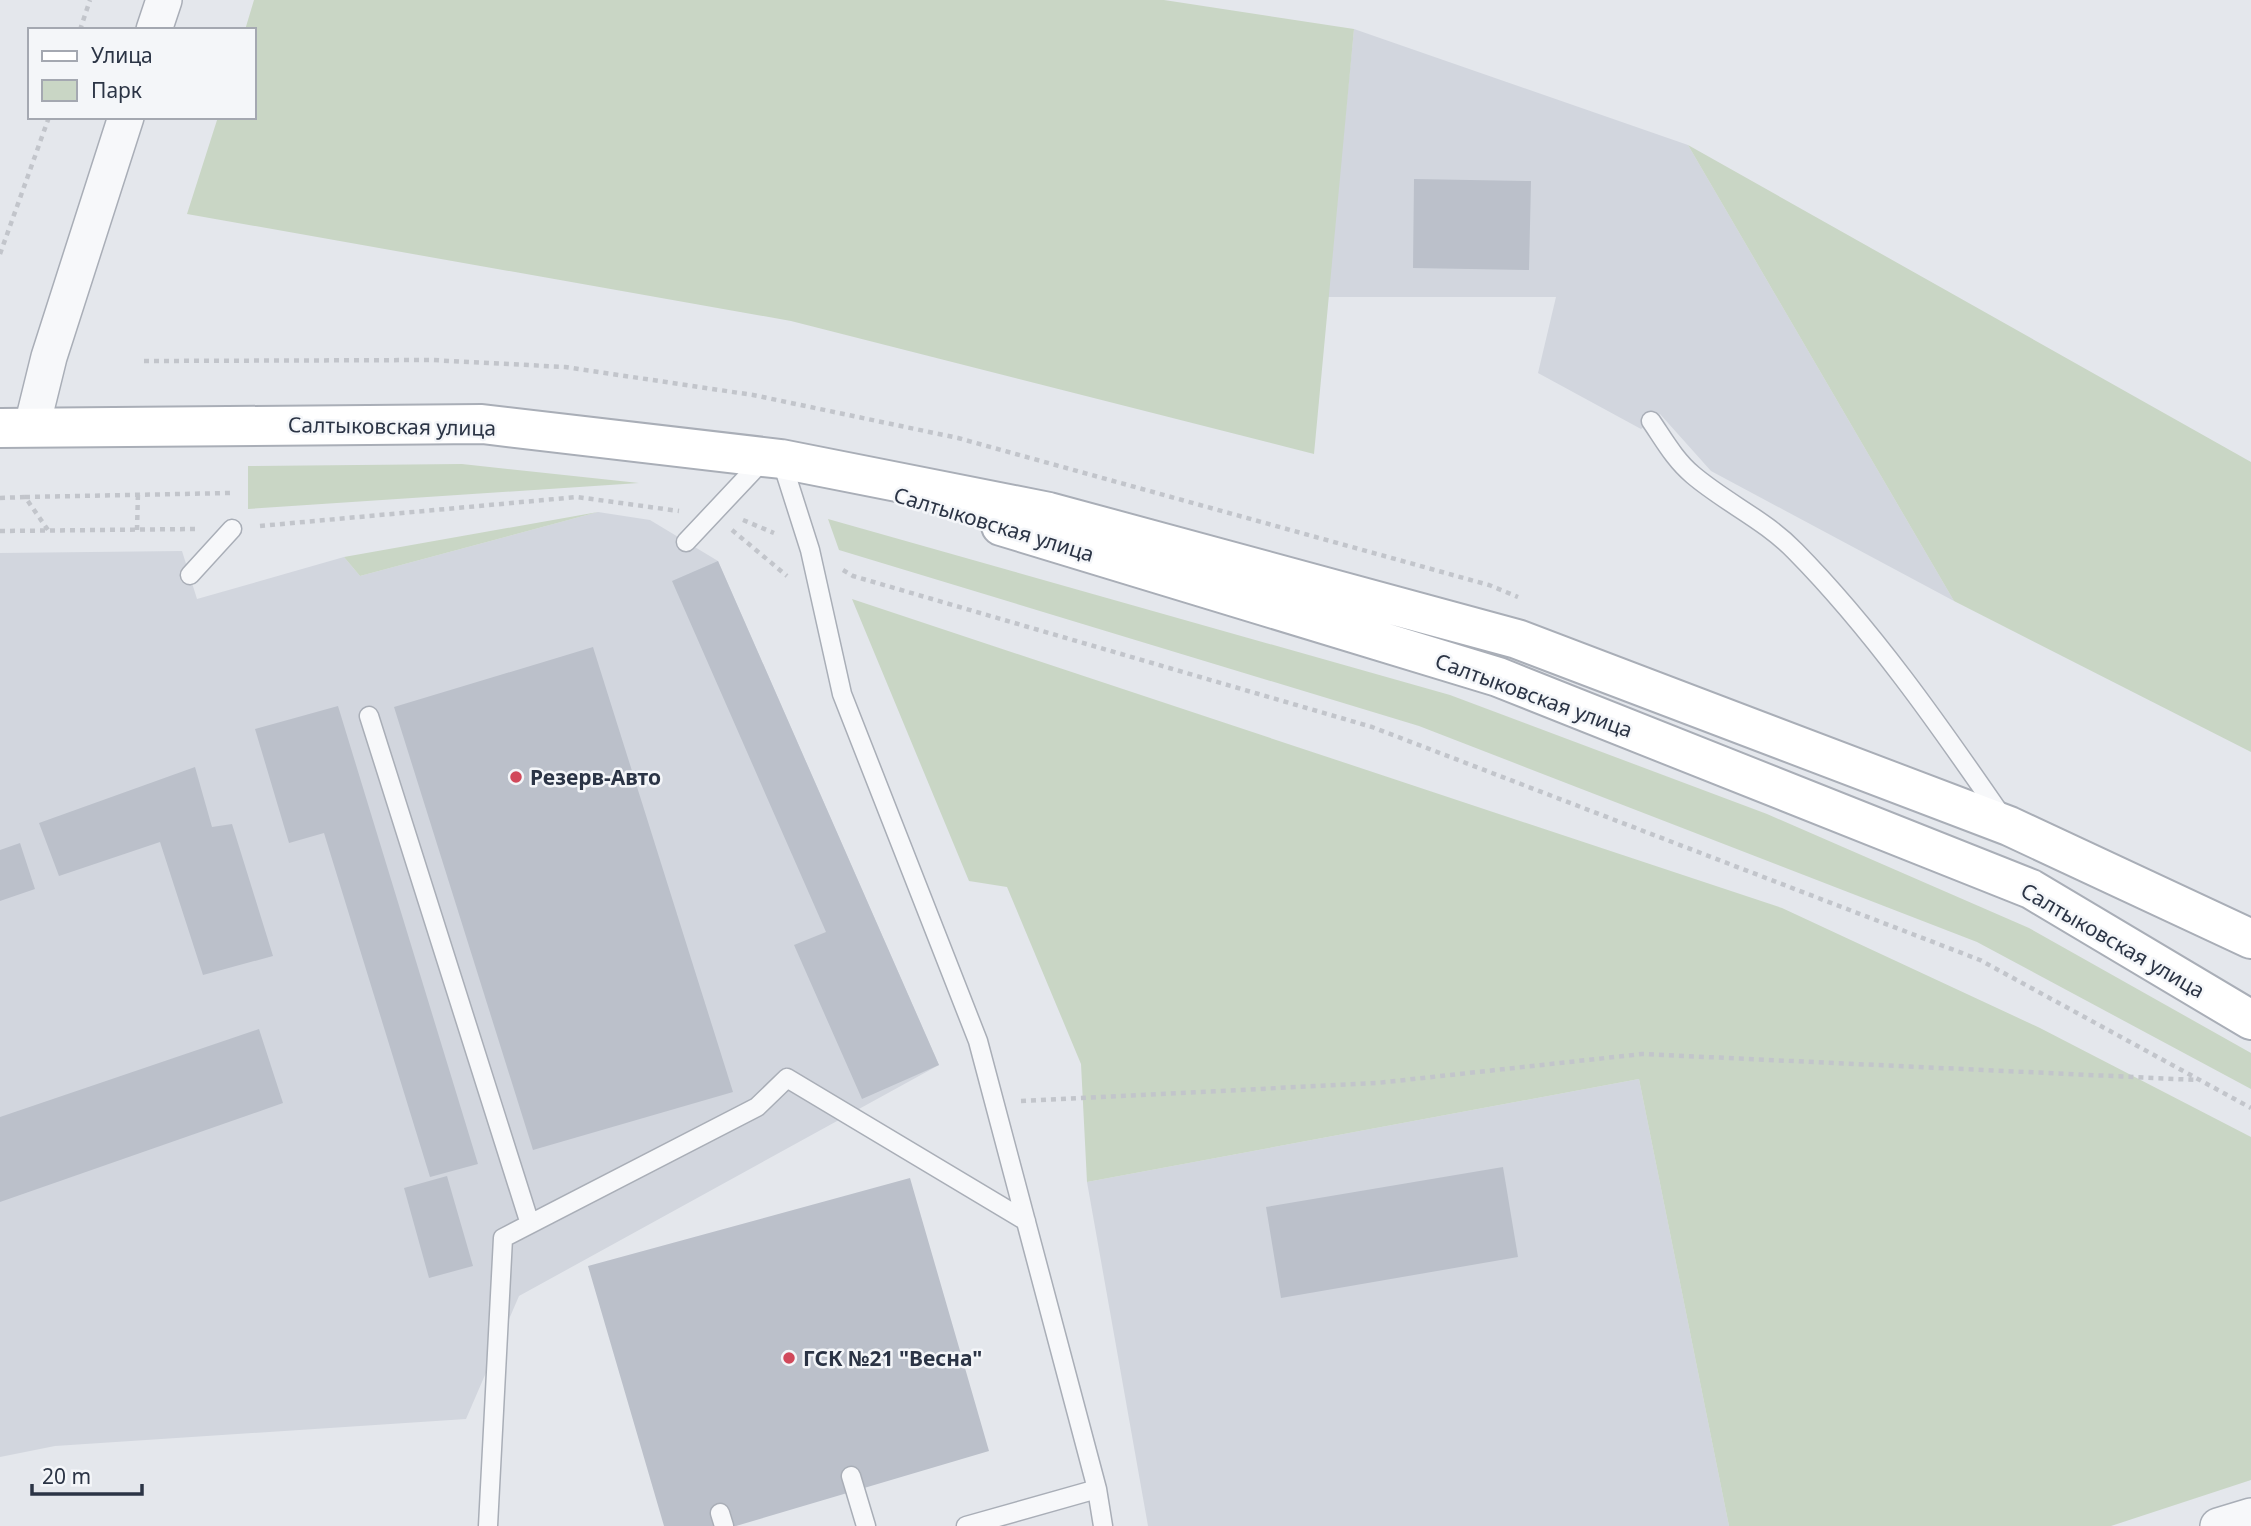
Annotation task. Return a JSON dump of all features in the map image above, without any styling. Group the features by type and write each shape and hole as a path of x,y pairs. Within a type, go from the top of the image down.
{"main road":[{"name":"Салтыковская улица","path":"16,427 482,424 773,458 1049,512 1517,639 2009,826 2251,939"},
{"name":"Салтыковская улица","path":"773,458 1498,677 2031,889 2251,1020"}],"street":[{"path":"155,28 164,0"},
{"path":"16,427 49,357 125,119"},
{"path":"2218,1526 2251,1516"}],"lane":[{"path":"1651,421 1675,457 1693,475 1775,531 1817,574 1930,714 2009,826"},
{"path":"687,542 711,515 773,458 810,550 842,694 978,1041 1097,1489 1103,1526"},
{"path":"190,575 232,529"},
{"path":"369,716 530,1224"},
{"path":"488,1526 503,1238 757,1107 787,1078 1026,1221"},
{"path":"851,1476 866,1526"},
{"path":"966,1526 1097,1489"}],"path":[{"path":"81,28 90,0"},
{"path":"0,254 48,119"},
{"path":"137,530 138,492"},
{"path":"0,498 138,492 231,493"},
{"path":"25,497 48,530"},
{"path":"0,531 232,529 577,498 749,521 810,550 853,576 1398,737 1980,960 2251,1108"},
{"path":"740,537 823,606"},
{"path":"995,1103 1377,1083 1642,1054 2201,1080"}],"shaded area":[{"path":"1354,29 1688,145 1954,601 1711,471 1660,414 1641,429 1538,373 1556,297 1327,297"},
{"path":"598,512 650,520 718,561 939,1065 519,1296 466,1419 55,1446 0,1457 0,553 182,551 197,599 344,557 360,576"},
{"path":"1639,1079 1729,1526 1148,1526 1087,1182"}],"green space":[{"path":"254,0 1164,0 1354,29 1314,454 791,321 187,214 217,119 256,119 256,28 246,28"},
{"path":"1688,145 2251,462 2251,752 1954,601"},
{"path":"462,464 639,483 248,509 248,466"},
{"path":"598,512 360,576 344,557"},
{"path":"828,519 1450,695 1767,814 2029,928 2251,1053 2251,1089 1977,942 1419,726 839,550"},
{"path":"852,599 1782,908 2040,1028 2251,1137 2251,1480 2111,1526 1729,1526 1639,1079 1087,1182 1081,1064 1007,887 969,881"}],"building":[{"path":"1414,179 1531,181 1529,270 1413,268"},
{"path":"718,561 939,1065 862,1099 794,945 826,932 672,581"},
{"path":"593,647 733,1092 533,1150 394,707"},
{"path":"338,706 478,1164 430,1177 324,833 289,843 255,729"},
{"path":"195,767 212,827 232,824 273,956 203,975 160,842 59,876 39,823"},
{"path":"20,843 35,889 0,901 0,850"},
{"path":"259,1029 283,1103 0,1202 0,1117"},
{"path":"1503,1167 1518,1257 1281,1298 1266,1207"},
{"path":"447,1176 473,1266 429,1278 404,1188"},
{"name":"ГСК №21 \"Весна\"","path":"910,1178 989,1451 736,1526 664,1526 588,1266"}],"place":[{"name":"Резерв-Авто","path":"516,777"},
{"name":"ГСК №21 \"Весна\"","path":"789,1358"}]}
